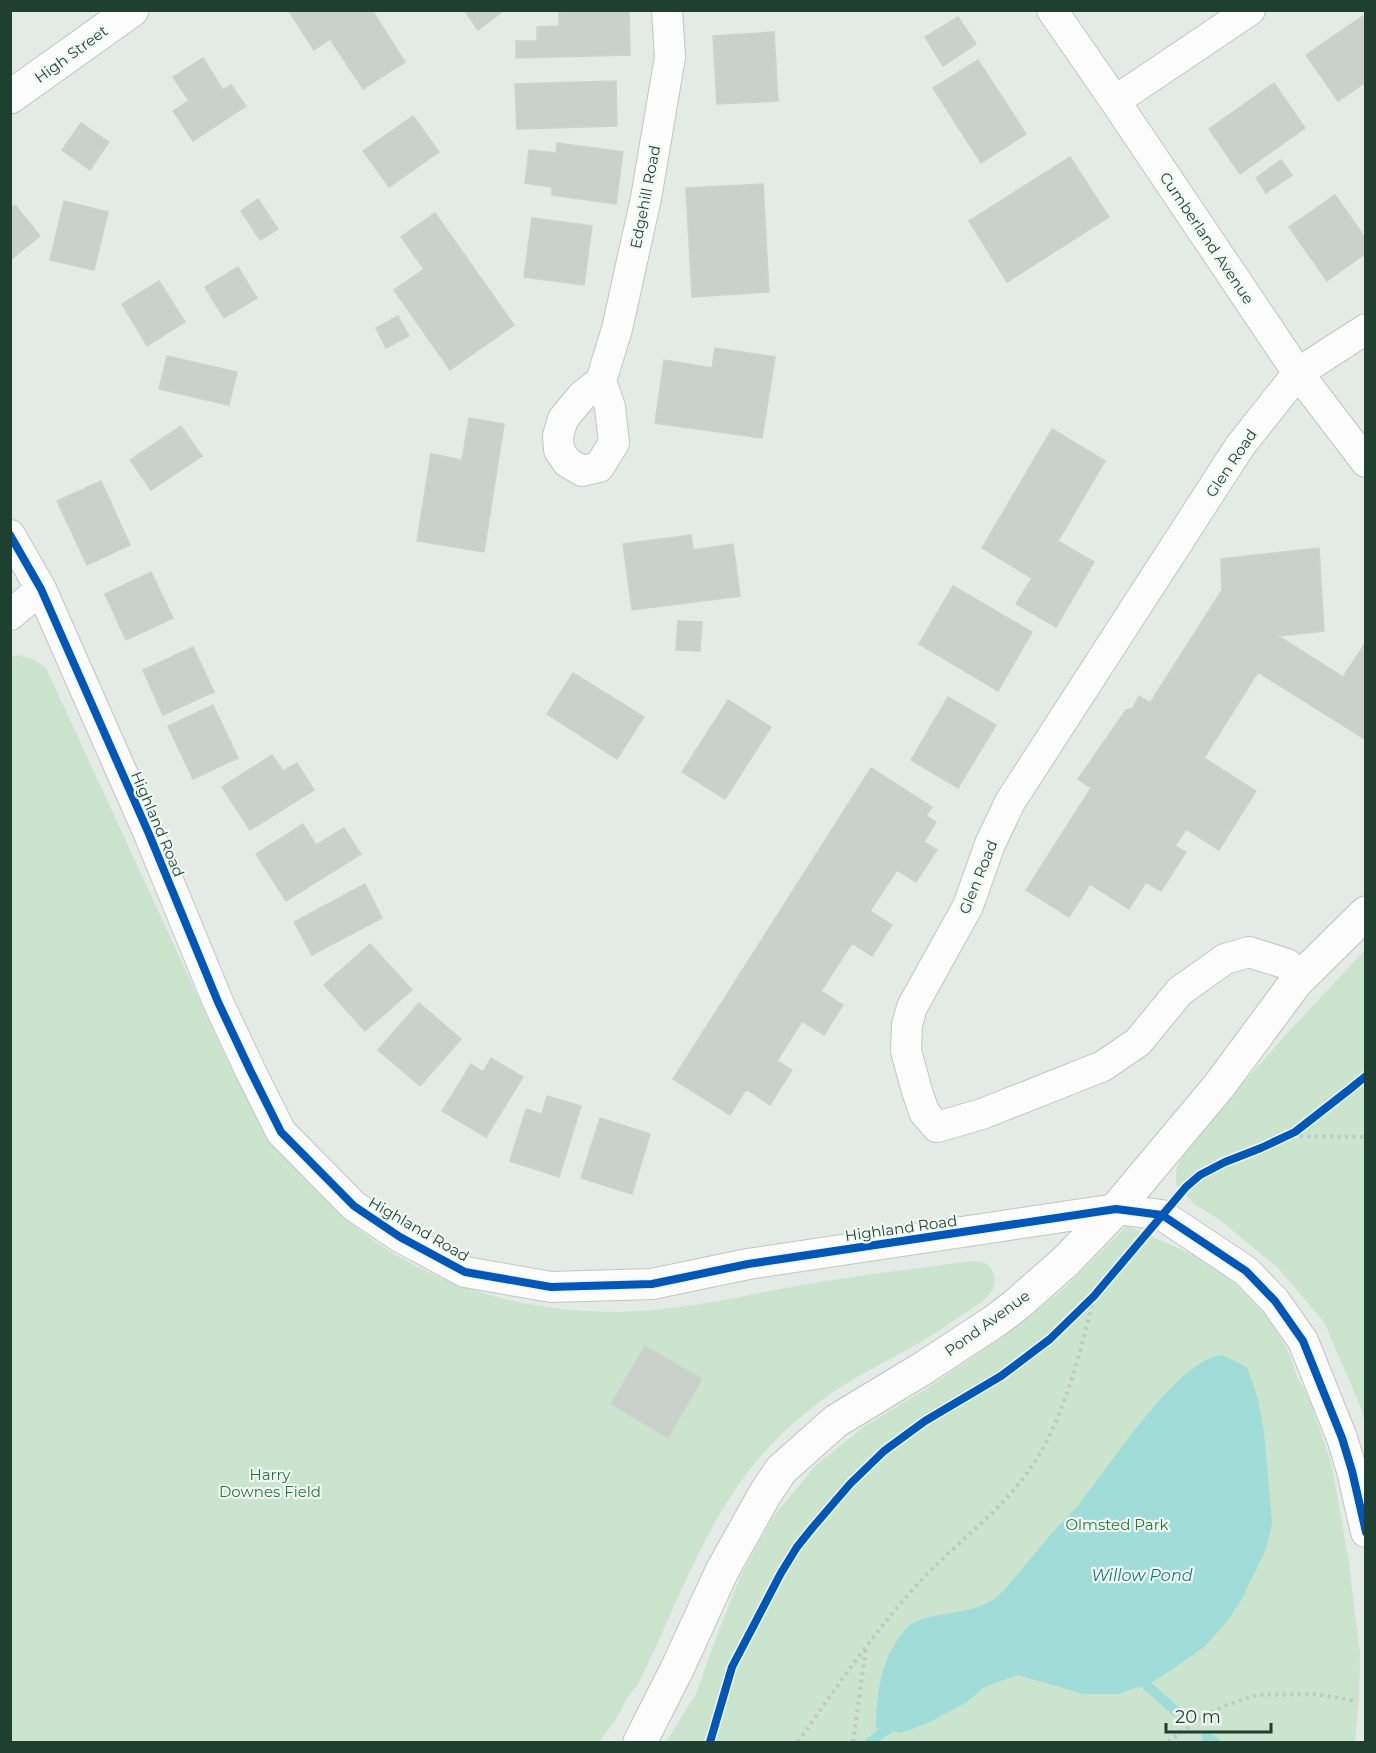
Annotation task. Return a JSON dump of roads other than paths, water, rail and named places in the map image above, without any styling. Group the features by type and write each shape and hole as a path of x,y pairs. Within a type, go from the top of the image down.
{"main road":[{"name":"High Street","path":"10,97 123,13"},
{"name":"Pond Avenue","path":"640,1743 722,1571 781,1470 837,1421 925,1367 1016,1305 1066,1261 1116,1209 1219,1086 1296,982 1365,913"}],"street":[{"name":"Edgehill Road","path":"601,381 617,329 650,173 670,57 667,10"},
{"name":"Cumberland Avenue","path":"1052,10 1298,373 1365,462"},
{"path":"1115,101 1250,10"},
{"name":"Glen Road","path":"1287,964 1250,952 1226,959 1180,991 1138,1042 1103,1066 982,1114 937,1126 924,1112 906,1051 907,1024 912,1007 968,906 990,844 1010,802 1240,446 1298,373 1365,329"},
{"name":"Highland Road","path":"10,536 41,589 149,834 218,1002 281,1132 354,1206 400,1237 465,1272 551,1287 652,1284 748,1264 1116,1209 1162,1215 1246,1271 1287,1316 1303,1341 1342,1438 1365,1532"},
{"path":"10,615 41,589"}],"water":[{"name":"Willow Pond","path":"1222,1355 1247,1367 1258,1399 1264,1431 1272,1523 1266,1549 1242,1599 1225,1624 1203,1648 1155,1681 1119,1694 1084,1694 1018,1675 984,1687 967,1702 928,1723 901,1733 876,1728 877,1702 885,1664 905,1630 925,1618 966,1610 993,1600 1079,1504 1125,1442 1164,1395 1184,1375 1204,1361"}],"waterway":[{"path":"1132,1678 1145,1684 1177,1712"},
{"path":"870,1742 896,1723"},
{"path":"1206,1737 1215,1742"}],"park label":[{"name":"Harry Downes Field","path":"270,1482"},
{"name":"Olmsted Park","path":"1117,1524"}]}
